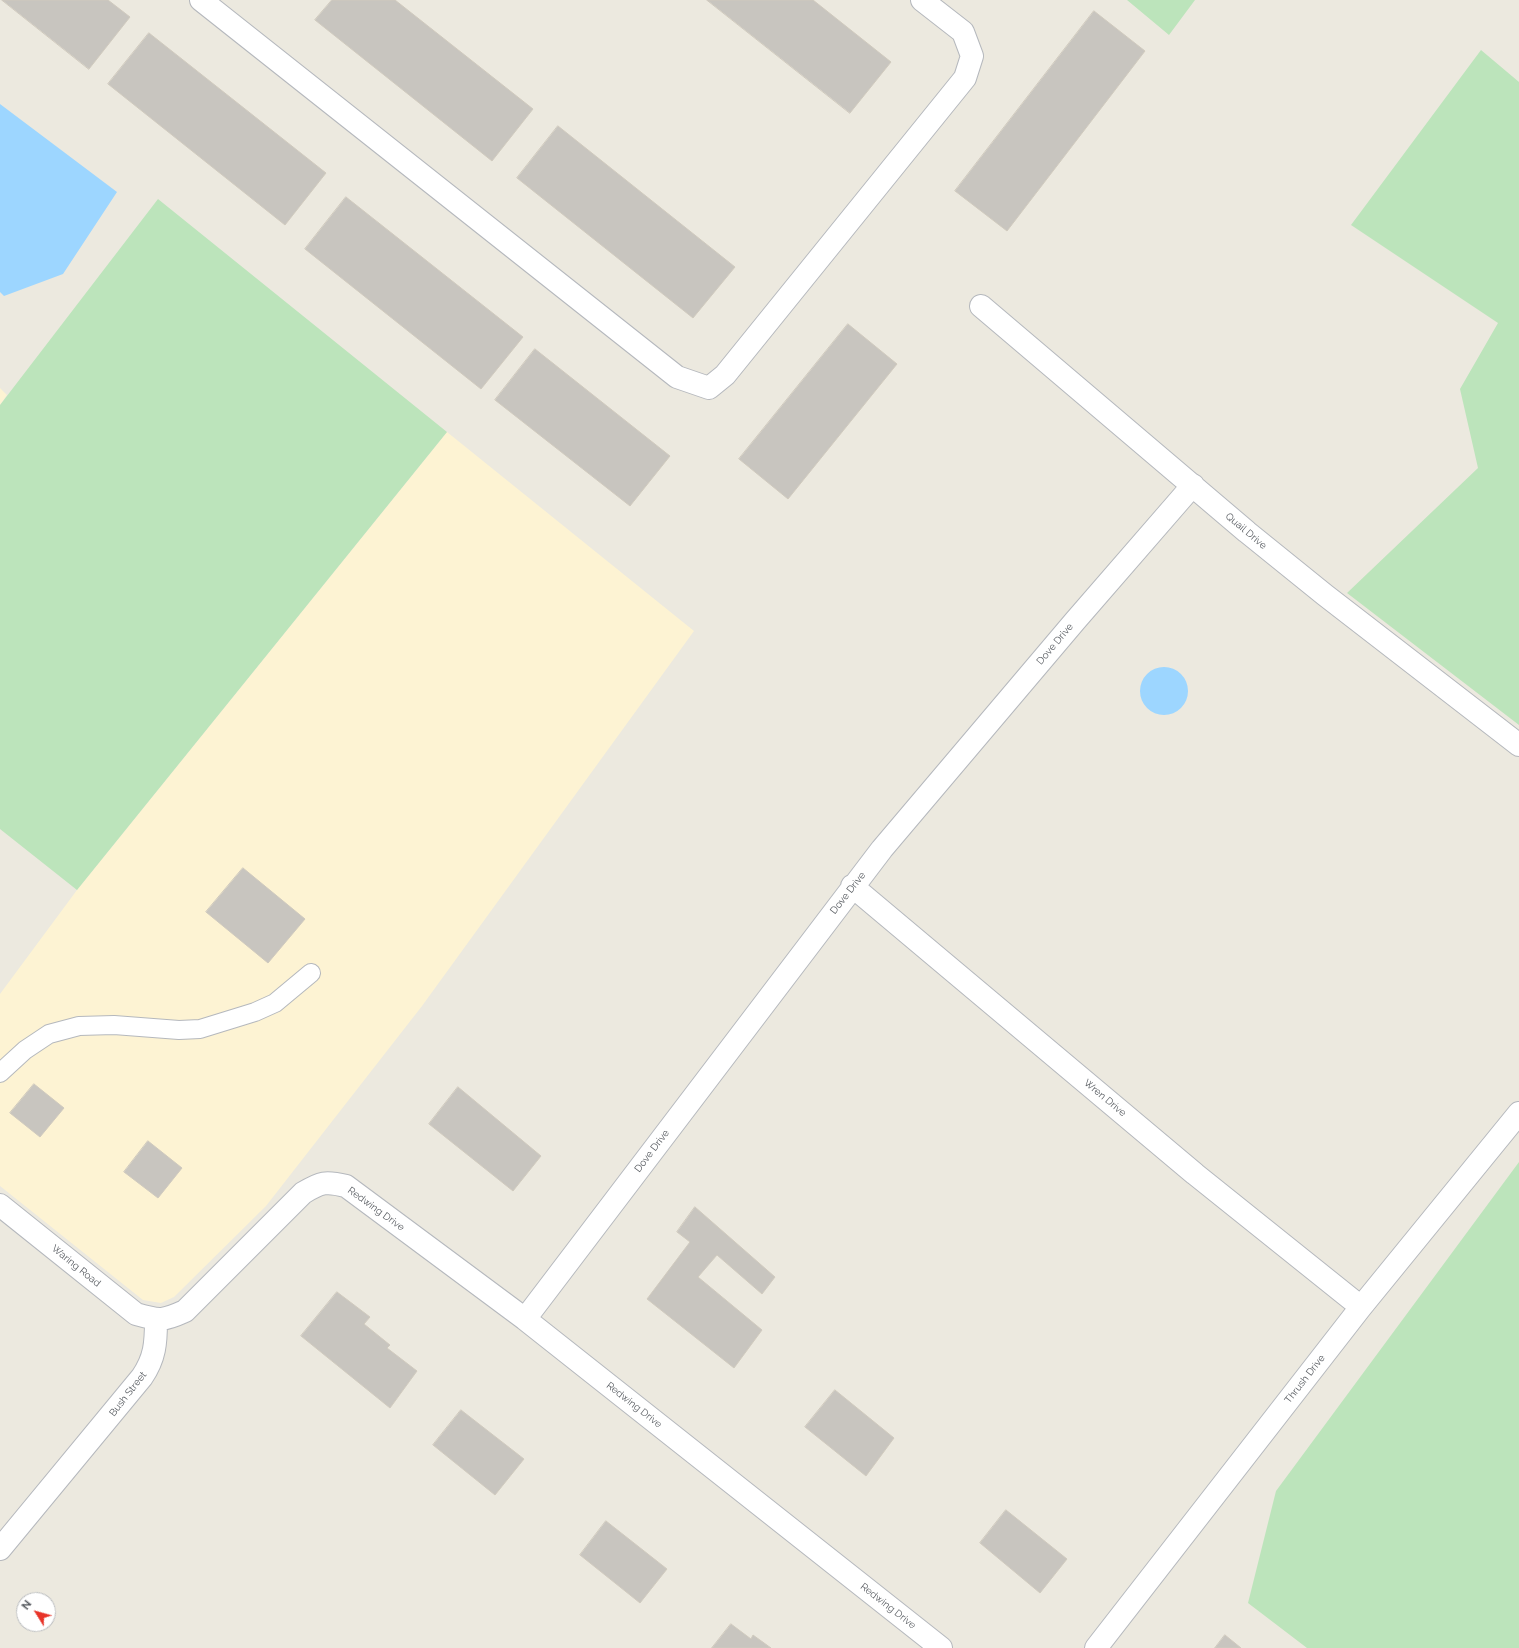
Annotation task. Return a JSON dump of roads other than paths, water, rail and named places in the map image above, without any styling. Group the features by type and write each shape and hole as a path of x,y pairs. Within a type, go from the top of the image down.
{"street":[{"path":"201,0 677,378 709,388 725,374 965,78 972,56 963,32 922,0"},
{"name":"Quail Drive","path":"981,306 1247,532 1324,595 1519,745"},
{"name":"Dove Drive","path":"525,1319 882,848 1074,621 1193,485"},
{"name":"Wren Drive","path":"852,886 1196,1174 1361,1307"},
{"name":"Thrush Drive","path":"1096,1648 1361,1307 1519,1113"},
{"name":"Redwing Drive","path":"156,1320 167,1320 185,1311 303,1193 317,1184 330,1182 346,1186 525,1319 941,1648"},
{"name":"Waring Road","path":"0,1205 136,1314 156,1320"},
{"name":"Bush Street","path":"0,1549 142,1378 149,1367 156,1344 156,1320"}],"lane":[{"path":"0,1073 25,1050 50,1034 79,1026 114,1025 179,1030 200,1029 255,1012 274,1003 311,973"}],"water":[{"path":"0,104 117,192 63,274 4,296 0,292"},
{"path":"1164,667 1173,669 1181,674 1186,682 1188,691 1186,700 1181,708 1173,713 1164,715 1155,713 1147,708 1142,700 1140,691 1142,682 1147,674 1155,669"}]}
